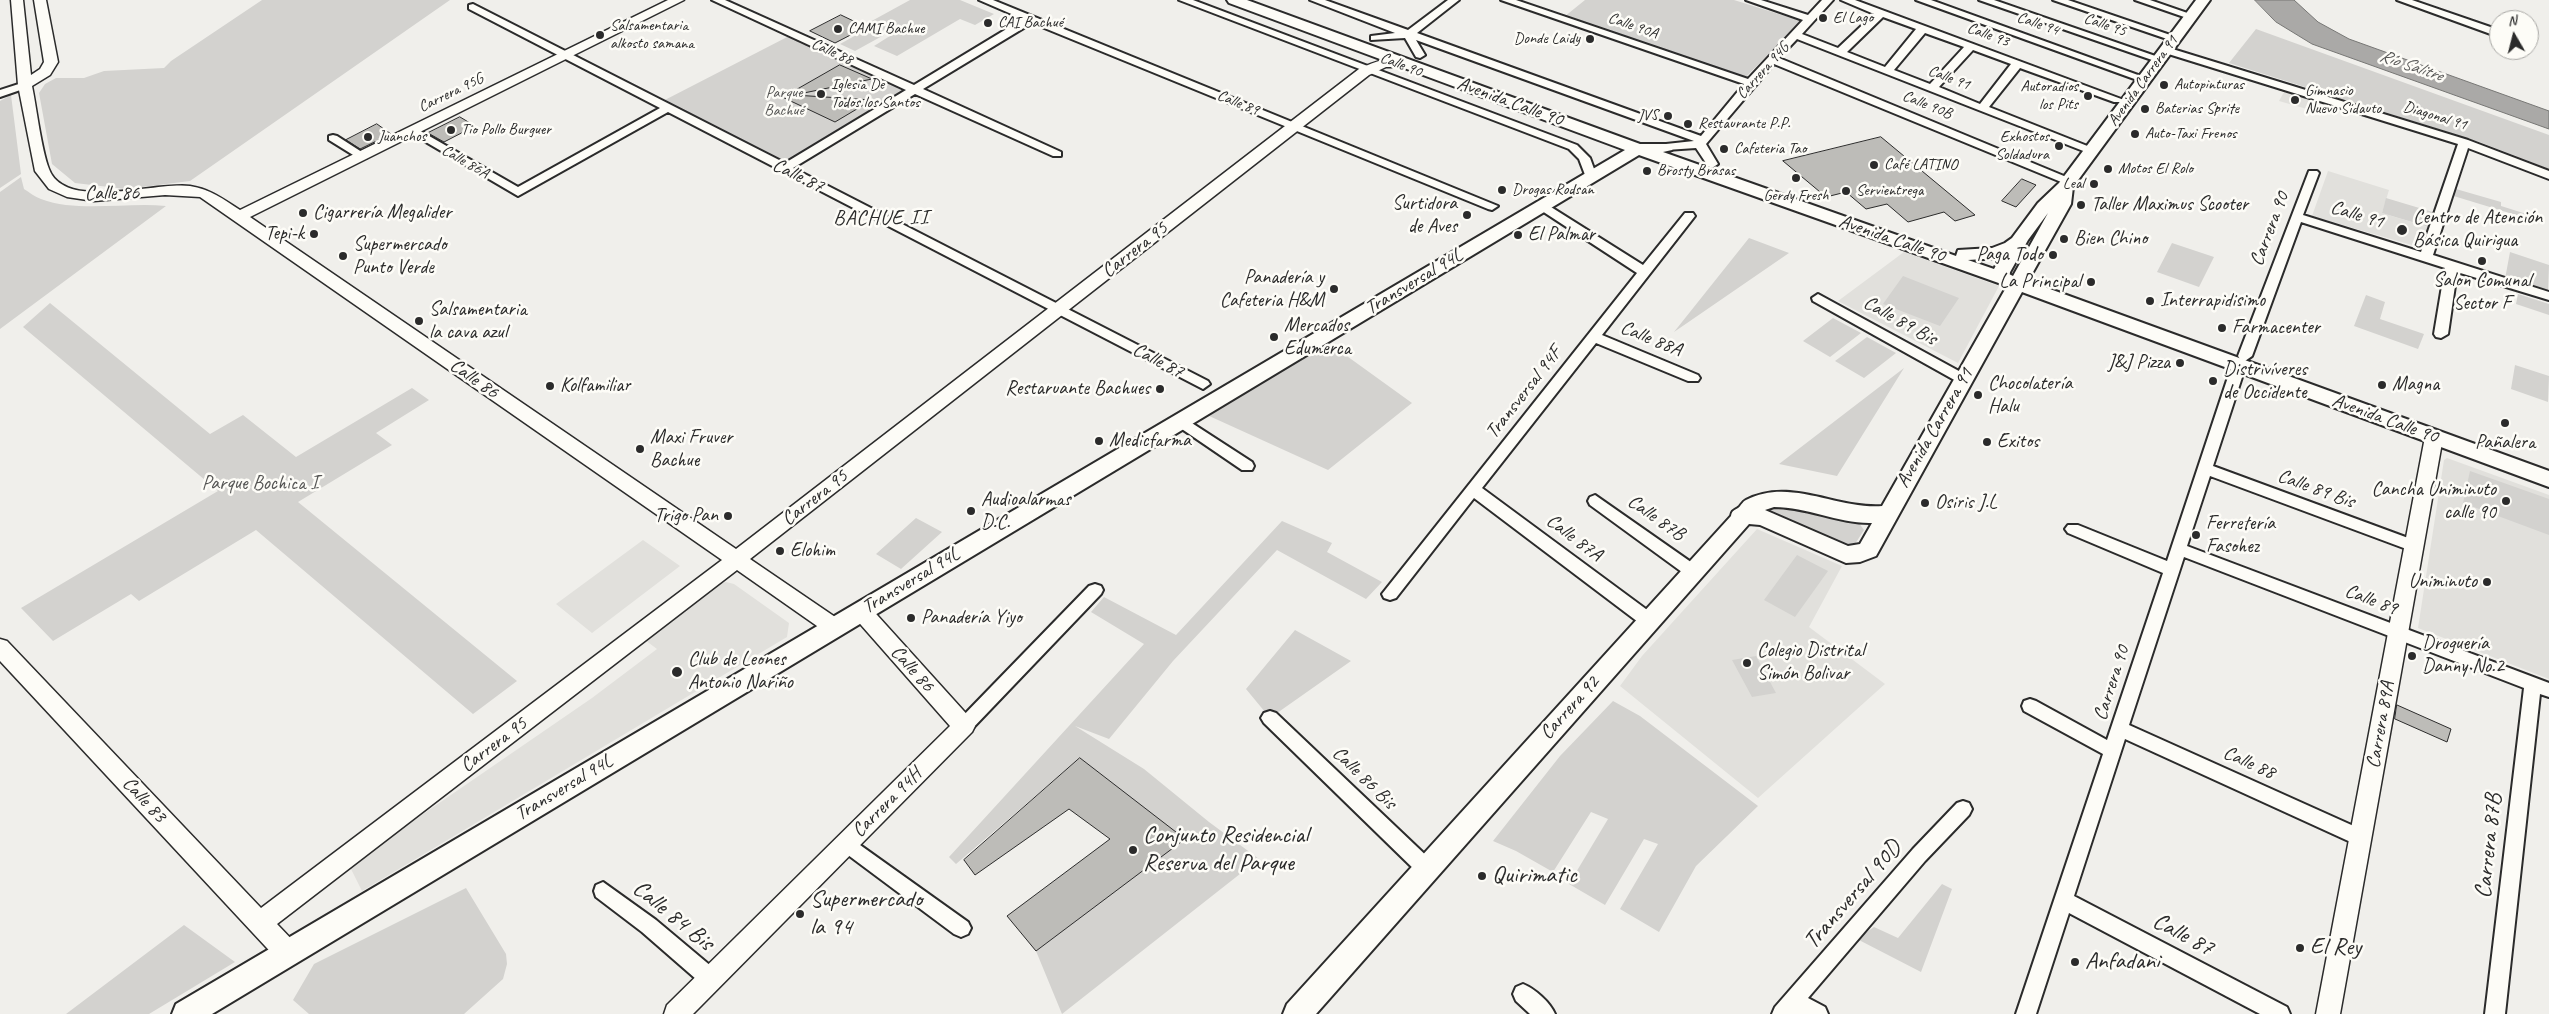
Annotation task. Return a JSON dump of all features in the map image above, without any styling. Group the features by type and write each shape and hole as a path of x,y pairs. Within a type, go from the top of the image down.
{"main road":[{"name":"Avenida Calle 90","path":"1234,0 1638,149 2001,272 2242,360 2549,466"},
{"name":"Avenida Calle 90","path":"1269,0 1712,164 1964,254 2001,272"},
{"name":"Avenida Carrera 91","path":"2001,272 2018,242 2046,202 2068,184 2203,0"},
{"path":"1638,149 1666,147"},
{"name":"Transversal 94L","path":"195,1012 288,953 1638,149"},
{"name":"Avenida Carrera 91","path":"1741,516 1768,519 1840,553 1852,556 1868,550 2062,204 2068,184"},
{"path":"1964,254 1994,255 2008,250 2018,242"},
{"name":"Avenida Calle 90","path":"2242,360 2434,437 2549,479"},
{"name":"Carrera 92","path":"1297,1014 1741,516 1759,502 1777,499 1805,502 1862,515 1887,514"}],"street":[{"path":"17,0 25,85"},
{"path":"0,94 25,85 45,72 50,62 40,0"},
{"name":"Carrera 95G","path":"239,217 678,0"},
{"name":"Calle 88","path":"717,0 1057,154"},
{"name":"Calle 89","path":"984,0 1492,206"},
{"name":"Calle 90","path":"1184,0 1572,147 1584,158 1591,177"},
{"name":"Calle 90","path":"1316,0 1701,142"},
{"path":"1375,38 1409,34 1454,0"},
{"name":"Calle 90A","path":"1506,0 1750,83"},
{"name":"Carrera 94G","path":"1701,142 1750,83 1828,0"},
{"name":"Calle 93","path":"1846,0 2118,100"},
{"name":"Calle 94","path":"1921,0 2144,79"},
{"name":"Calle 95","path":"1984,0 2166,49"},
{"path":"2058,0 2166,49"},
{"path":"2140,0 2191,16"},
{"path":"2402,0 2489,30"},
{"path":"1757,1 1810,19"},
{"name":"Calle 87","path":"473,7 783,169 1203,384"},
{"path":"1840,52 1881,13"},
{"path":"783,169 1031,19"},
{"path":"1886,71 1923,28"},
{"path":"1409,34 1412,44 1420,55"},
{"name":"Calle 91","path":"1795,35 2091,151"},
{"path":"1354,44 1367,59 1367,70"},
{"path":"1932,88 1971,46"},
{"name":"Diagonal 91","path":"2166,49 2464,142 2549,175"},
{"name":"Calle 90B","path":"1772,59 2068,184"},
{"name":"Carrera 95","path":"260,923 736,560 1367,70 1384,63 1405,63"},
{"path":"1982,108 2018,63"},
{"name":"Calle 86","path":"25,85 42,171 46,180 74,194 99,196 197,190 205,193 834,627"},
{"name":"Calle 86A","path":"413,131 518,192 668,108"},
{"path":"333,138 362,156"},
{"path":"1666,147 1701,142 1712,164"},
{"path":"2426,257 2464,142"},
{"name":"Carrera 90","path":"2026,1014 2242,360 2313,173"},
{"path":"1543,206 1645,272"},
{"name":"Transversal 94F","path":"1390,594 1689,216"},
{"name":"Calle 91","path":"2296,217 2549,296"},
{"path":"2442,334 2452,266"},
{"name":"Calle 89 Bis","path":"1818,298 1963,379"},
{"name":"Calle 88A","path":"1594,337 1693,378"},
{"path":"1181,421 1247,466"},
{"name":"Carrera 89A","path":"2328,1014 2434,437"},
{"name":"Calle 89 Bis","path":"2205,469 2414,546"},
{"name":"Calle 87A","path":"1474,489 1648,620"},
{"name":"Calle 87B","path":"1595,501 1692,571"},
{"path":"2073,529 2172,570"},
{"name":"Calle 89","path":"2179,549 2541,687"},
{"name":"Carrera 94H","path":"676,1014 964,726 1095,590"},
{"name":"Calle 86","path":"860,611 964,726"},
{"name":"Calle 83","path":"0,647 288,953"},
{"name":"Carrera 87B","path":"2495,1014 2541,687"},
{"path":"2030,706 2112,751"},
{"name":"Calle 86 Bis","path":"1270,718 1427,869"},
{"name":"Calle 88","path":"2120,729 2361,838"},
{"name":"Transversal 90D","path":"1788,1007 1919,855 1963,809"},
{"path":"846,843 961,928"},
{"name":"Calle 84 Bis","path":"603,891 649,926 711,979"},
{"name":"Calle 87","path":"2063,900 2280,1014"},
{"path":"1523,994 1545,1014"},
{"path":"1788,1007 1818,1014"}],"shaded area":[{"name":"Gimnasio Nuevo Sidauto","path":"2284,92 2312,99 2307,109 2279,101"},
{"path":"2328,171 2389,190 2382,213 2428,227 2422,248 2312,216"},
{"path":"1904,252 1999,286 1958,363 1838,301"},
{"name":"Uniminuto","path":"2447,458 2549,495 2549,679 2418,628 2444,460"},
{"name":"Colegio Distrital Simón Bolivar","path":"1757,529 1842,566 1809,627 1885,684 1758,798 1620,686 1642,656"},
{"path":"643,540 680,566 592,633 556,604"},
{"path":"726,582 734,584 789,623 787,637 362,891 349,865 592,698 657,649 645,640 717,584"}],"green space":[{"path":"262,0 450,0 190,181 126,189 75,183 52,164 39,93 45,84 56,78 84,78 104,71 164,68 171,61"},
{"path":"910,0 960,0 994,14 975,25 960,19 897,56 874,46 893,34 868,23"},
{"path":"1585,0 1734,0 1801,21 1744,79 1564,17"},
{"path":"869,28 884,35 855,51 840,44"},
{"path":"2256,29 2549,135 2549,169 2482,143 2229,63"},
{"name":"Parque Bachué","path":"793,34 915,90 784,168 659,103"},
{"path":"11,95 21,174 0,188 0,101"},
{"path":"21,177 24,189 39,198 55,203 86,206 166,206 0,329 0,192"},
{"path":"2449,187 2501,202 2501,206 2536,217 2526,218 2447,194"},
{"path":"2386,198 2436,213 2432,228 2382,213"},
{"path":"1749,238 1789,253 1674,332"},
{"path":"2172,243 2214,257 2199,287 2157,272"},
{"path":"2510,252 2549,265 2548,293 2505,279"},
{"path":"1903,276 1959,298 1940,326 1883,304"},
{"path":"2518,294 2549,304 2549,315 2516,304"},
{"path":"2366,295 2385,302 2380,319 2424,334 2418,349 2354,326"},
{"name":"Parque Bochica I","path":"50,303 210,434 243,415 296,457 412,388 429,400 376,433 392,445 298,502 517,681 473,714 256,530 139,601 131,594 53,641 21,608 218,491 23,327"},
{"path":"1833,318 1861,333 1830,357 1803,341"},
{"path":"1867,337 1896,353 1864,378 1835,361"},
{"path":"1326,341 1412,403 1328,470 1207,415"},
{"path":"2515,365 2549,376 2548,402 2511,389"},
{"path":"1904,368 1837,476 1779,464"},
{"name":"Cancha Uniminuto calle 90","path":"2470,471 2549,499 2549,535 2463,503"},
{"path":"1778,504 1859,523 1864,530 1855,544 1843,545 1758,508"},
{"path":"916,518 942,532 901,569 876,554"},
{"path":"1282,521 1332,543 1327,552 1382,582 1366,599 1277,550 1173,661 1109,739 1075,726 1144,769 1209,822 1259,859 1062,1014 1036,951 1184,839 1080,758 956,864 949,857 1144,644 1091,612 1104,597 1176,635"},
{"path":"1797,555 1828,571 1795,617 1764,600"},
{"path":"1295,630 1351,661 1270,718 1246,689"},
{"path":"1756,656 1776,693 1752,697 1732,660"},
{"path":"1613,701 1640,716 1758,806 1696,866 1659,932 1620,909 1658,844 1644,839 1605,905 1569,884 1608,819 1591,812 1553,872 1516,851 1493,841 1560,756"},
{"path":"1942,884 1952,889 1921,972 1857,939 1874,927 1898,938"},
{"path":"466,888 506,954 507,964 503,979 464,1014 309,1014 293,1000 314,964"},
{"path":"184,925 235,962 149,1014 66,1014"}],"water":[{"name":"Río Salitre","path":"2255,0 2294,0 2318,22 2349,39 2549,111 2549,129 2312,44 2276,22"}],"building":[{"name":"CAMI Bachue","path":"841,15 866,27 835,43 810,31"},
{"name":"Iglesia De Todos los Santos","path":"840,65 872,79 794,95 872,100 835,122 778,95 791,95 791,93"},
{"name":"Tio Pollo Burguer","path":"460,117 475,126 444,142 428,133"},
{"name":"Juanchos","path":"377,124 391,134 360,149 346,140"},
{"path":"1881,137 1975,215 1955,221 1944,212 1908,222 1887,204 1866,209 1846,192 1826,197 1783,161"},
{"path":"2022,179 2036,185 2016,207 2002,201"},
{"path":"2397,705 2451,729 2447,742 2395,719"},
{"name":"Conjunto Residencial Reserva del Parque","path":"1080,758 1185,839 1036,951 1007,916 1110,839 1069,809 975,875 964,860"}],"place":[{"name":"El Lago","path":"1823,18"},
{"name":"CAI Bachué","path":"988,23"},
{"name":"CAMI Bachue","path":"838,29"},
{"name":"Salsamentaria alkosto samana","path":"600,35"},
{"name":"Donde Laidy","path":"1590,39"},
{"name":"Autopinturas","path":"2164,85"},
{"name":"Iglesia De Todos los Santos","path":"821,94"},
{"name":"Autoradios los Pits","path":"2088,96"},
{"name":"Gimnasio Nuevo Sidauto","path":"2295,100"},
{"name":"Baterias Sprite","path":"2145,109"},
{"name":"JVS","path":"1668,116"},
{"name":"Restaurante P.P.","path":"1688,124"},
{"name":"Tio Pollo Burguer","path":"451,130"},
{"name":"Auto-Taxi Frenos","path":"2135,134"},
{"name":"Juanchos","path":"368,137"},
{"name":"Exhostos Soldadura","path":"2059,146"},
{"name":"Cafeteria Tao","path":"1724,149"},
{"name":"Café LATINO","path":"1874,165"},
{"name":"Motos El Rolo","path":"2108,169"},
{"name":"Brosty Brasas","path":"1647,171"},
{"name":"Gerdy Fresh","path":"1796,178"},
{"name":"Leal","path":"2094,184"},
{"name":"Drogas Rodsan","path":"1502,190"},
{"name":"Servientrega","path":"1846,191"},
{"name":"Taller Maximus Scooter","path":"2081,205"},
{"name":"Cigarrería Megalider","path":"303,213"},
{"name":"Surtidora de Aves","path":"1467,215"},
{"name":"Centro de Atención Básica Quirigua","path":"2402,230"},
{"name":"Tepi-k","path":"314,234"},
{"name":"El Palmar","path":"1518,235"},
{"name":"Bien Chino","path":"2064,239"},
{"name":"Paga Todo","path":"2053,255"},
{"name":"Supermercado Punto Verde","path":"343,256"},
{"name":"Salon Comunal Sector F","path":"2482,261"},
{"name":"La Principal","path":"2091,282"},
{"name":"Panadería y Cafeteria H&M","path":"1334,289"},
{"name":"Interrapidisimo","path":"2150,301"},
{"name":"Salsamentaria la cava azul","path":"419,321"},
{"name":"Farmacenter","path":"2222,328"},
{"name":"Mercados Edumerca","path":"1274,337"},
{"name":"J&J Pizza","path":"2180,363"},
{"name":"Distrivíveres de Occidente","path":"2213,381"},
{"name":"Magna","path":"2382,385"},
{"name":"Kolfamiliar","path":"550,386"},
{"name":"Restaruante Bachues","path":"1160,389"},
{"name":"Chocolatería Halu","path":"1978,395"},
{"name":"Pañalera","path":"2505,423"},
{"name":"Medicfarma","path":"1099,441"},
{"name":"Exitos","path":"1987,442"},
{"name":"Maxi Fruver Bachue","path":"640,449"},
{"name":"Cancha Uniminuto calle 90","path":"2506,501"},
{"name":"Osiris J.L","path":"1925,503"},
{"name":"Audioalarmas D.C.","path":"971,511"},
{"name":"Trigo Pan","path":"728,516"},
{"name":"Ferretería Fasohez","path":"2196,535"},
{"name":"Elohim","path":"780,551"},
{"name":"Uniminuto","path":"2487,582"},
{"name":"Panadería Yiyo","path":"911,618"},
{"name":"Droguería Danny No.2","path":"2412,656"},
{"name":"Colegio Distrital Simón Bolivar","path":"1747,663"},
{"name":"Club de Leones Antonio Nariño","path":"677,672"},
{"name":"Conjunto Residencial Reserva del Parque","path":"1133,850"},
{"name":"Quirimatic","path":"1482,876"},
{"name":"Supermercado la 94","path":"800,914"},
{"name":"El Rey","path":"2300,948"},
{"name":"Anfadani","path":"2075,962"}],"district":[{"name":"BACHUE II","path":"881,218"}]}
